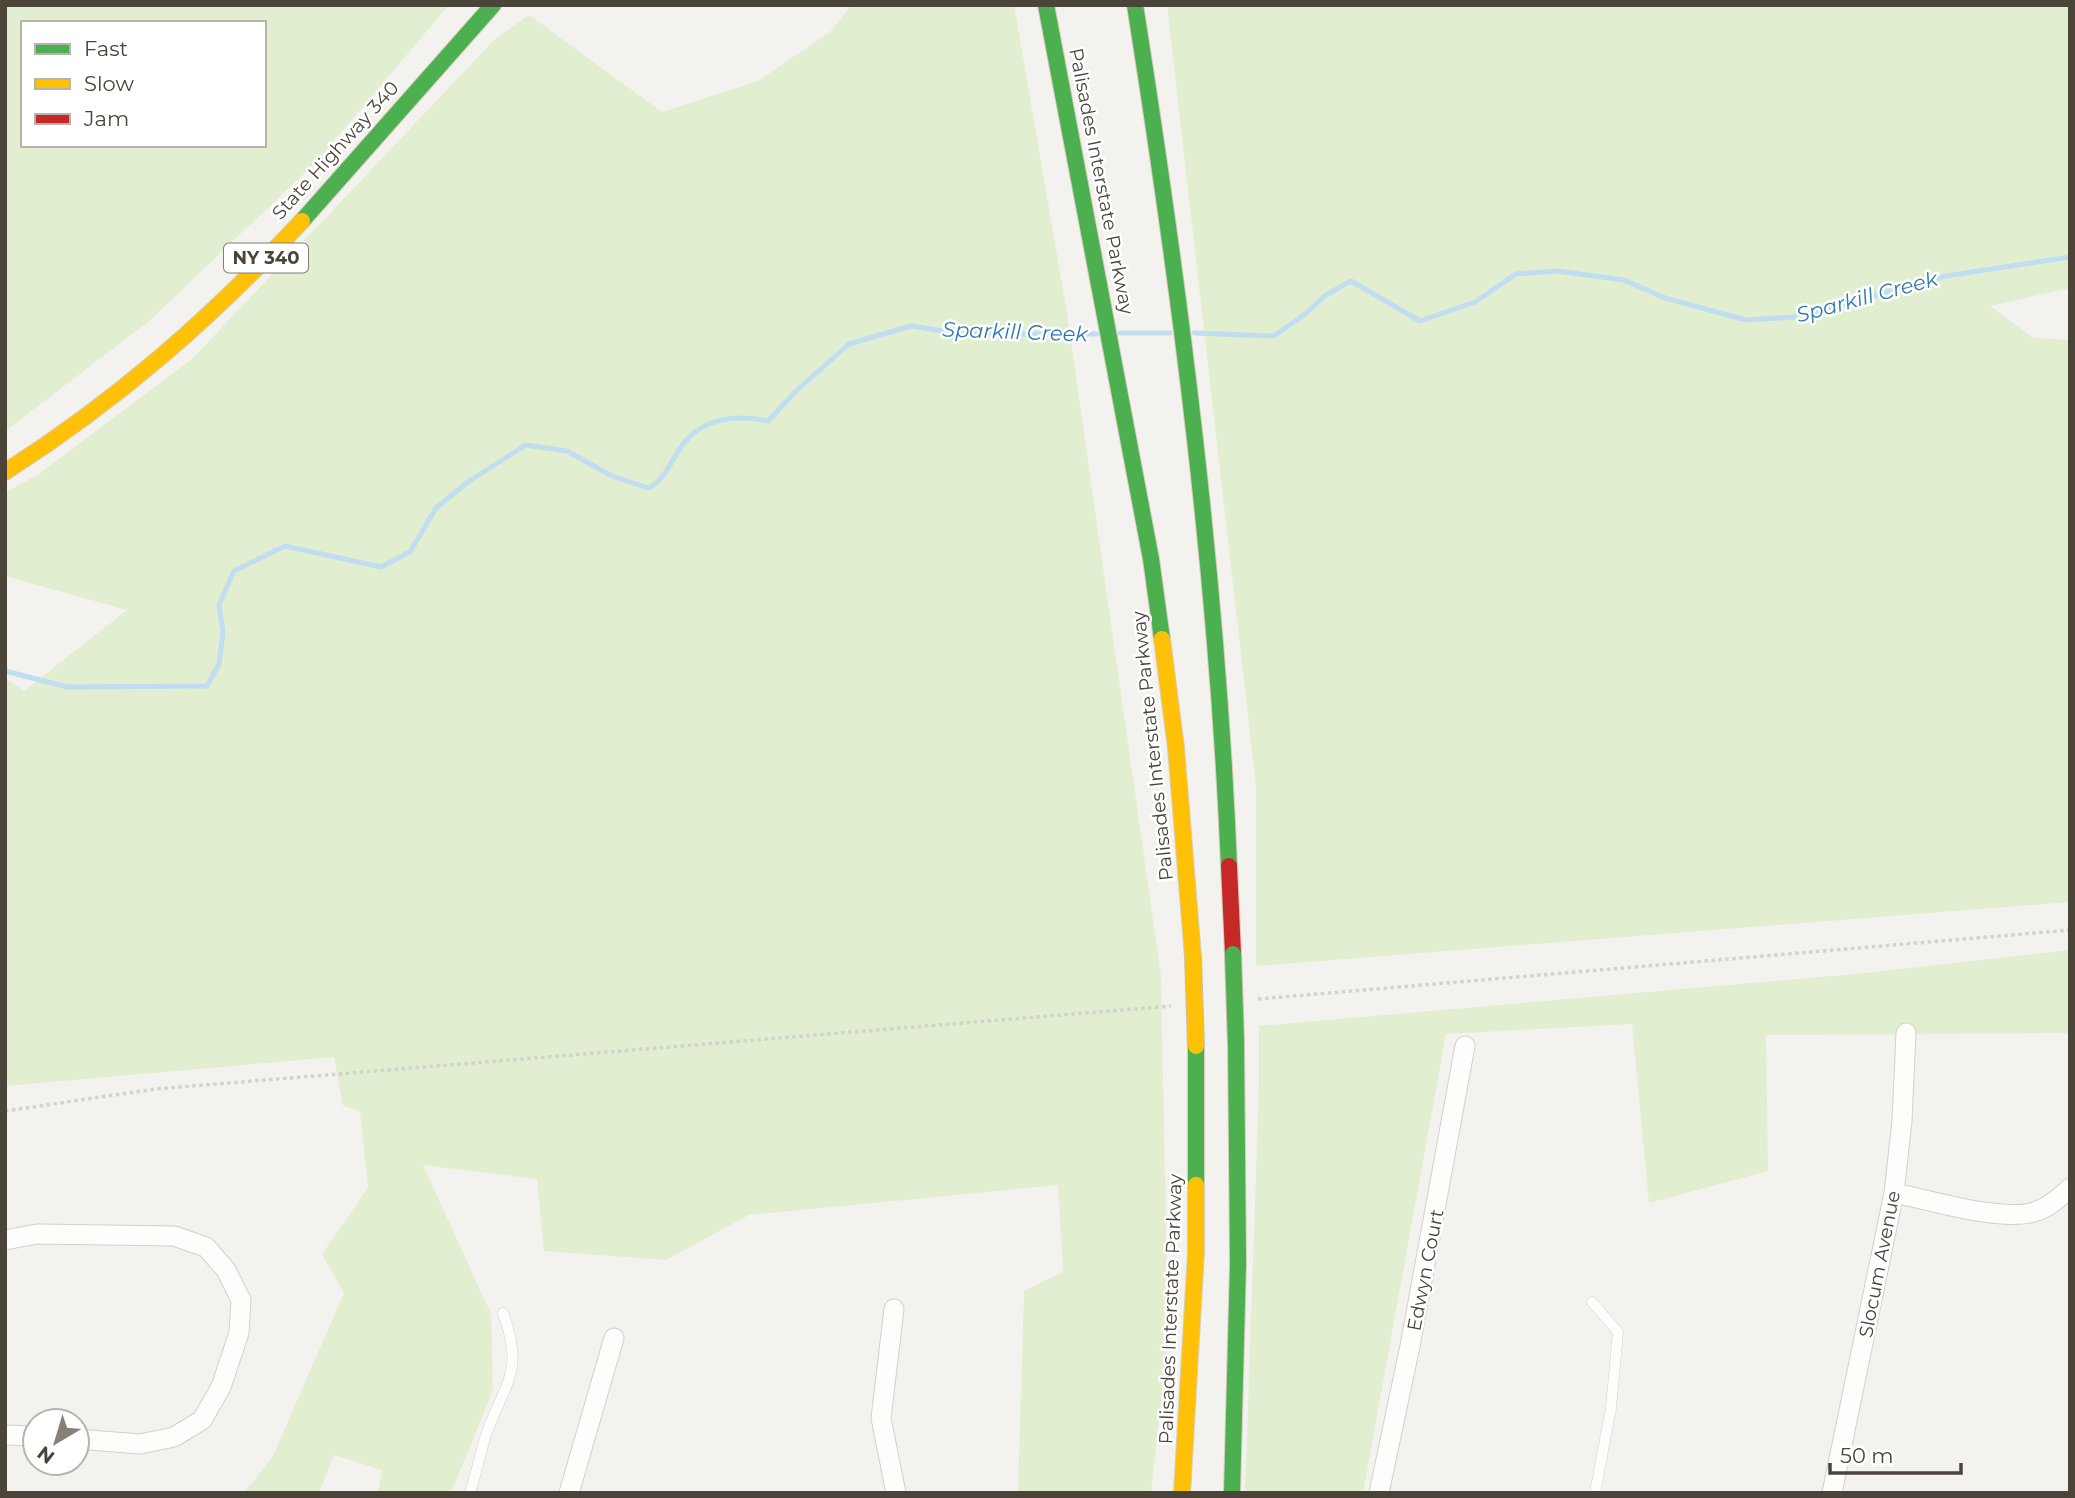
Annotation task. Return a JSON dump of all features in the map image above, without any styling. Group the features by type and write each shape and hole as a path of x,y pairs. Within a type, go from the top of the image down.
{"main road":[{"name":"State Highway 340","path":"5,472 120,396 190,336 258,268 493,5"},
{"name":"Palisades Interstate Parkway","path":"1046,5 1151,559 1176,748 1193,957 1196,1046 1196,1252 1182,1493"},
{"path":"1135,5 1174,265 1202,506 1223,748 1236,1042 1238,1288 1232,1493"}],"street":[{"name":"Slocum Avenue","path":"1832,1493 1894,1193 1902,1121 1906,1033"},
{"name":"Edwyn Court","path":"1379,1493 1413,1333 1465,1046"},
{"path":"1894,1193 2008,1215 2034,1212 2053,1203 2070,1188"},
{"path":"5,1240 37,1234 174,1236 206,1247 226,1270 241,1300 239,1333 220,1387 202,1420 174,1437 140,1444 91,1440"},
{"path":"894,1309 881,1418 896,1493"},
{"path":"569,1493 614,1338"}],"lane":[{"path":"1592,1302 1618,1332 1611,1408 1595,1493"},
{"path":"470,1493 486,1434 512,1369 512,1337 503,1312"}],"path":[{"path":"1248,1000 2070,930"},
{"path":"5,1111 155,1089 1178,1005"}],"green space":[{"path":"5,5 449,5 316,162 147,323 5,431"},
{"path":"851,5 1014,5 1067,313 1161,976 1168,1339 1151,1493 1018,1493 1024,1291 1063,1272 1058,1185 749,1215 666,1260 544,1251 537,1179 423,1165 491,1314 493,1390 451,1493 378,1493 382,1470 334,1455 319,1493 244,1493 273,1456 344,1293 322,1254 368,1188 360,1111 343,1106 334,1057 5,1086 5,678 24,691 127,610 5,576 5,493 39,474 192,359 496,38 529,15 662,112 758,81 830,32"},
{"path":"1167,5 2070,5 2070,288 1990,306 2033,338 2070,340 2070,902 1256,966 1256,786"},
{"path":"2070,950 2070,1033 1766,1035 1768,1171 1649,1203 1632,1024 1446,1034 1363,1493 1245,1493 1259,1026 1866,973"}],"waterway":[{"name":"Sparkill Creek","path":"1194,333 1274,336 1326,295 1351,281 1420,321 1475,302 1516,274 1557,271 1624,280 1665,298 1746,320 1794,317 1946,276 2070,257"},
{"name":"Sparkill Creek","path":"5,671 67,687 207,686 219,664 223,632 219,605 234,571 285,546 381,567 410,552 436,508 469,481 526,445 567,451 612,476 648,488 663,476 687,439 697,431 707,425 730,419 768,421 796,391 849,344 911,326 962,334 1097,334"},
{"name":"Sparkill Creek","path":"1120,333 1170,333"}],"traffic: fast":[{"path":"302,221 493,5"},
{"path":"1046,5 1151,559 1162,639"},
{"path":"1135,5 1167,219 1206,542 1216,650 1229,866"},
{"path":"1233,954 1236,1043"},
{"path":"1232,1493 1238,1264 1236,1043"},
{"path":"1196,1046 1196,1185"}],"traffic: slow":[{"path":"5,472 125,387 197,325 302,221"},
{"path":"1162,639 1176,748 1193,957"},
{"path":"1193,957 1196,1046"},
{"path":"1182,1493 1196,1252 1196,1185"}],"traffic: jam":[{"path":"1229,866 1233,954"}]}
